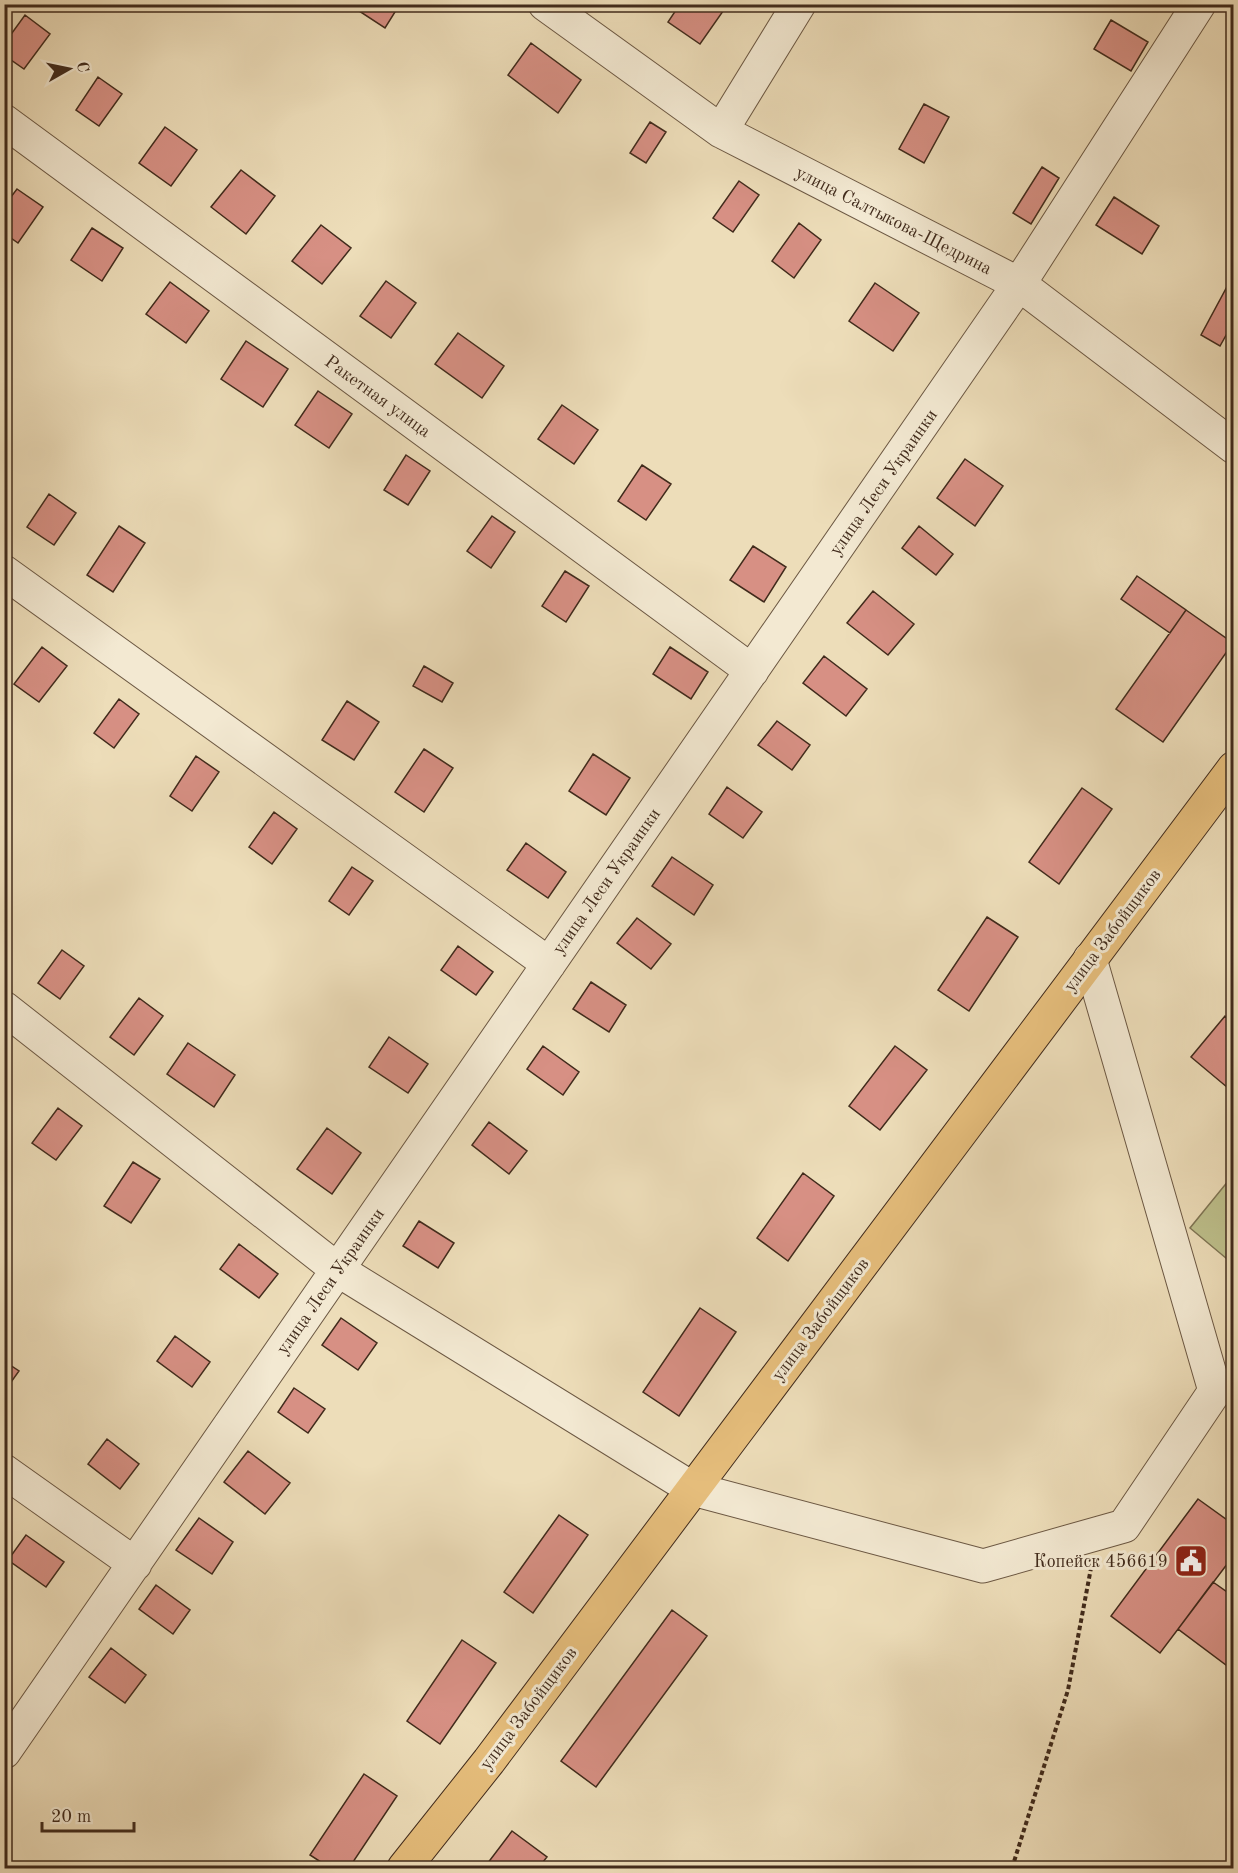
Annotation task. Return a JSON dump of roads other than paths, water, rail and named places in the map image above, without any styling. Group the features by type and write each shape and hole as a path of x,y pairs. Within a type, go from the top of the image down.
{"main road":[{"name":"улица Забойщиков","path":"404,1869 489,1761 1233,768"}],"street":[{"name":"улица Салтыкова-Щедрина","path":"545,4 721,131 1020,284 1233,447"},
{"path":"721,131 799,4"},
{"name":"улица Леси Украинки","path":"4,1752 1020,284 1199,4"},
{"name":"Ракетная улица","path":"4,121 752,671"},
{"path":"4,572 549,964"},
{"path":"4,1008 338,1270 693,1489 983,1566 1124,1526 1215,1391 1090,959"},
{"path":"4,1471 135,1564"}],"place":[{"name":"Копейск 456619","path":"1191,1561"}]}
